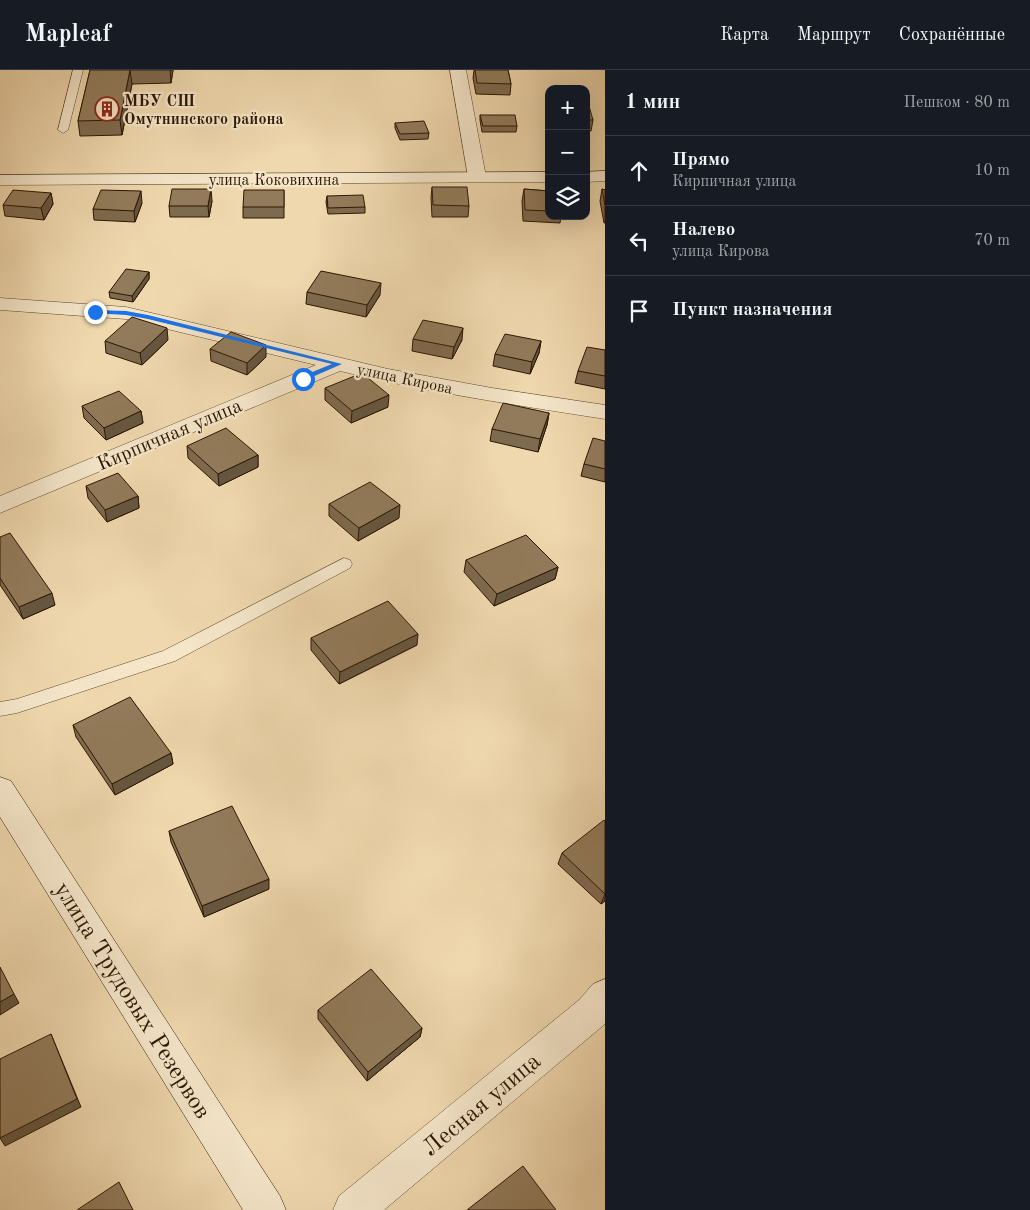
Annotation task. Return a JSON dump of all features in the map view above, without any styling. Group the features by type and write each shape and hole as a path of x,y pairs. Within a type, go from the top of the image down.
{"street":[{"path":"458,70 477,177"},
{"path":"590,176 605,176"},
{"name":"улица Коковихина","path":"0,180 545,177"},
{"name":"улица Кирова","path":"0,304 126,313 338,364 440,386 605,412"},
{"name":"Кирпичная улица","path":"0,505 338,364"},
{"name":"улица Трудовых Резервов","path":"0,790 266,1210"},
{"name":"Лесная улица","path":"353,1210 592,1012 605,996"}],"lane":[{"path":"63,130 78,70"},
{"path":"0,709 17,706 169,656 344,564"}],"building":[{"path":"90,70 130,70 120,120 78,121"},
{"path":"475,70 508,70 511,84 477,83"},
{"path":"590,110 593,120 590,120"},
{"path":"480,115 515,115 517,126 483,126"},
{"path":"424,121 429,133 400,134 395,123"},
{"path":"432,187 467,187 469,206 433,205"},
{"path":"172,189 211,189 208,206 169,206"},
{"path":"524,189 545,191 545,211 525,210"},
{"path":"602,189 605,190 605,205"},
{"path":"13,190 51,193 41,208 3,205"},
{"path":"101,190 141,191 134,211 93,209"},
{"path":"244,190 284,190 284,207 243,207"},
{"path":"363,195 365,207 328,208 327,196"},
{"path":"126,269 149,272 132,296 109,292"},
{"path":"321,271 381,283 367,305 307,292"},
{"path":"132,317 167,328 140,353 105,341"},
{"path":"423,320 463,328 454,347 413,339"},
{"path":"231,332 266,345 247,363 210,349"},
{"path":"505,334 541,341 532,362 495,354"},
{"path":"587,347 605,350 605,376 578,371"},
{"path":"362,373 389,395 352,411 325,388"},
{"path":"119,391 141,411 104,428 82,406"},
{"path":"503,403 549,413 540,439 492,429"},
{"path":"226,428 258,455 218,474 187,446"},
{"path":"593,438 605,441 605,469 584,464"},
{"path":"118,473 138,496 105,510 86,486"},
{"path":"370,482 400,505 359,528 329,504"},
{"path":"10,533 52,593 19,607 0,578 0,537"},
{"path":"526,535 558,567 497,594 466,560"},
{"path":"388,601 418,634 340,672 311,638"},
{"path":"130,697 171,753 112,784 73,725"},
{"path":"232,806 269,879 202,906 169,831"},
{"path":"605,821 605,894 562,853"},
{"path":"0,967 14,994 0,1002"},
{"path":"371,969 422,1028 368,1072 318,1010"},
{"path":"51,1034 77,1099 0,1138 0,1059"},
{"path":"523,1166 556,1210 467,1210"},
{"path":"119,1182 133,1210 77,1210"}],"place":[{"name":"МБУ СШ Омутнинского района","path":"107,109"}],"route":[{"path":"95,312 126,313 148,317 338,364 303,379"}]}
